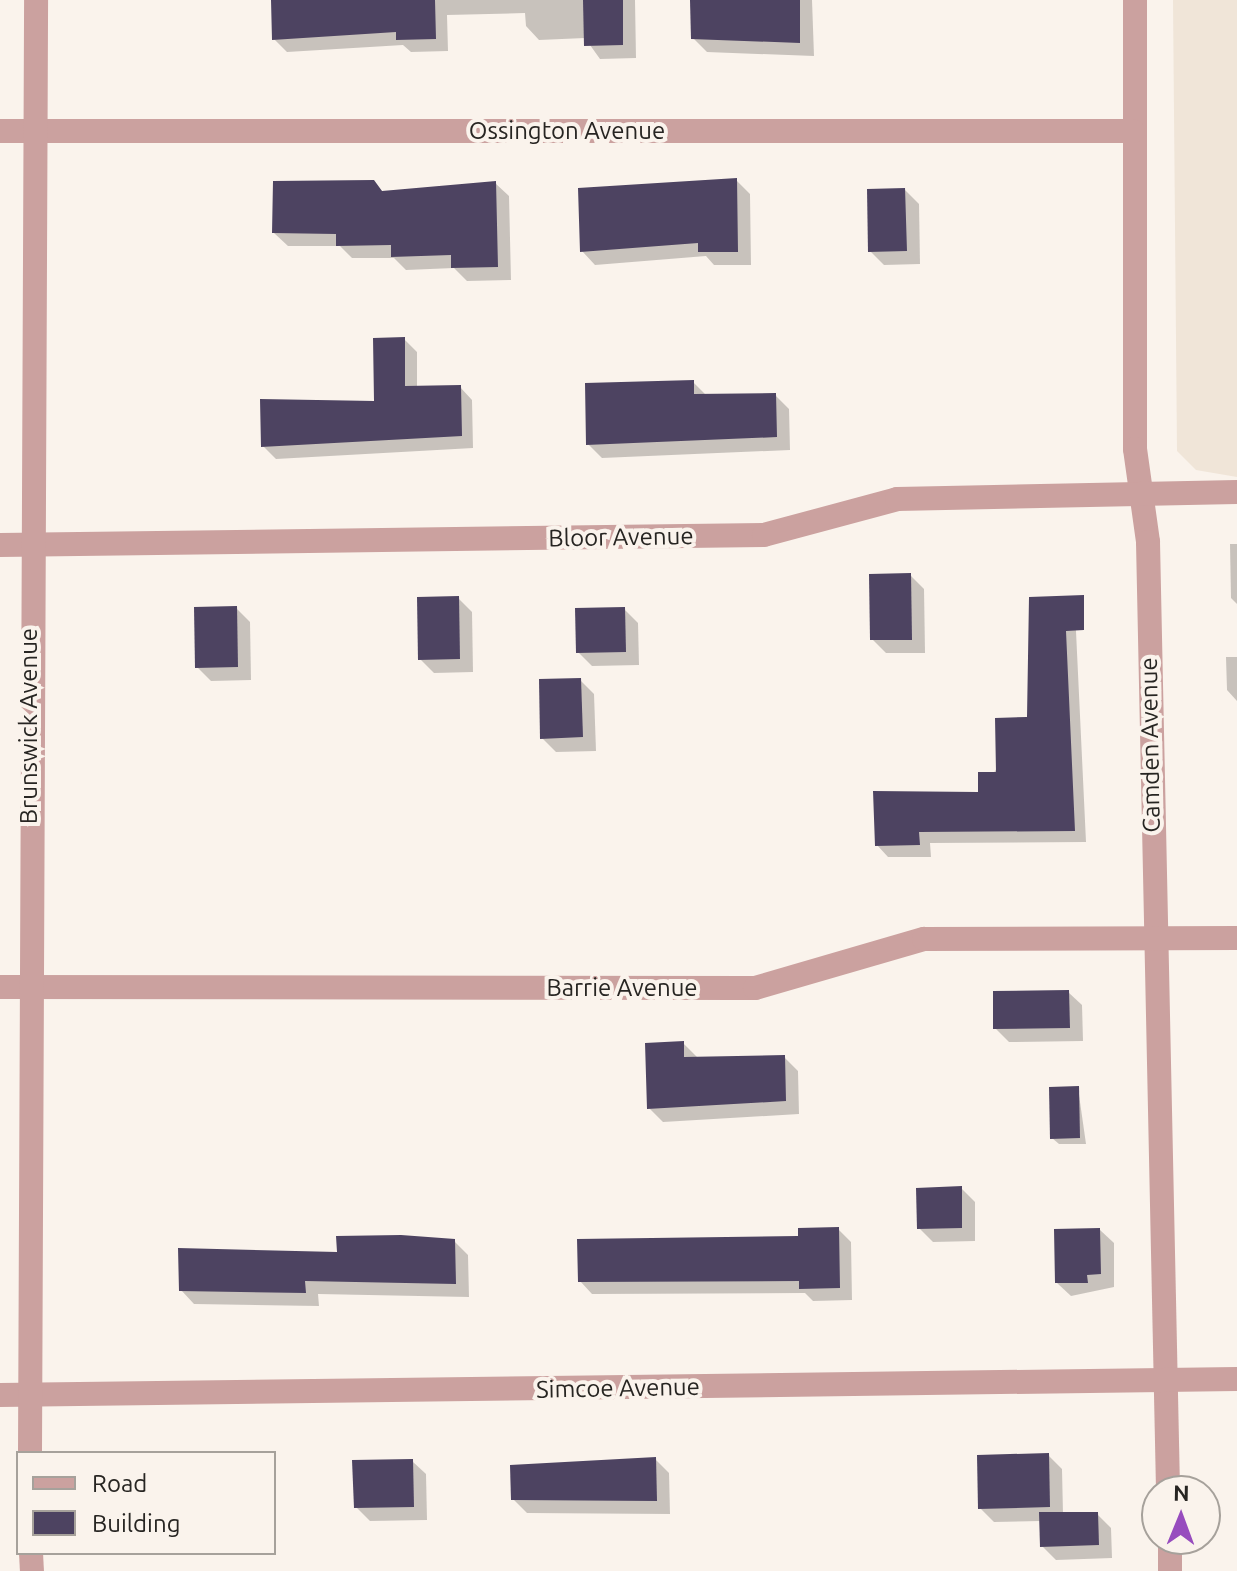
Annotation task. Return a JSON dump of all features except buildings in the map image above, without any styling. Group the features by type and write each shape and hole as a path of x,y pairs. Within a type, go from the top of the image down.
{"street":[{"name":"Brunswick Avenue","path":"30,1451 28,987 36,0"},
{"name":"Camden Avenue","path":"1135,0 1133,131 1140,493 1148,542 1168,1475"},
{"name":"Ossington Avenue","path":"0,131 1133,131"},
{"name":"Bloor Avenue","path":"0,545 764,535 897,499 1237,492"},
{"name":"Barrie Avenue","path":"0,987 755,988 924,939 1237,938"},
{"name":"Simcoe Avenue","path":"0,1395 1237,1379"}],"shaded area":[{"path":"1173,0 1237,0 1237,477 1196,470 1177,451"}]}
